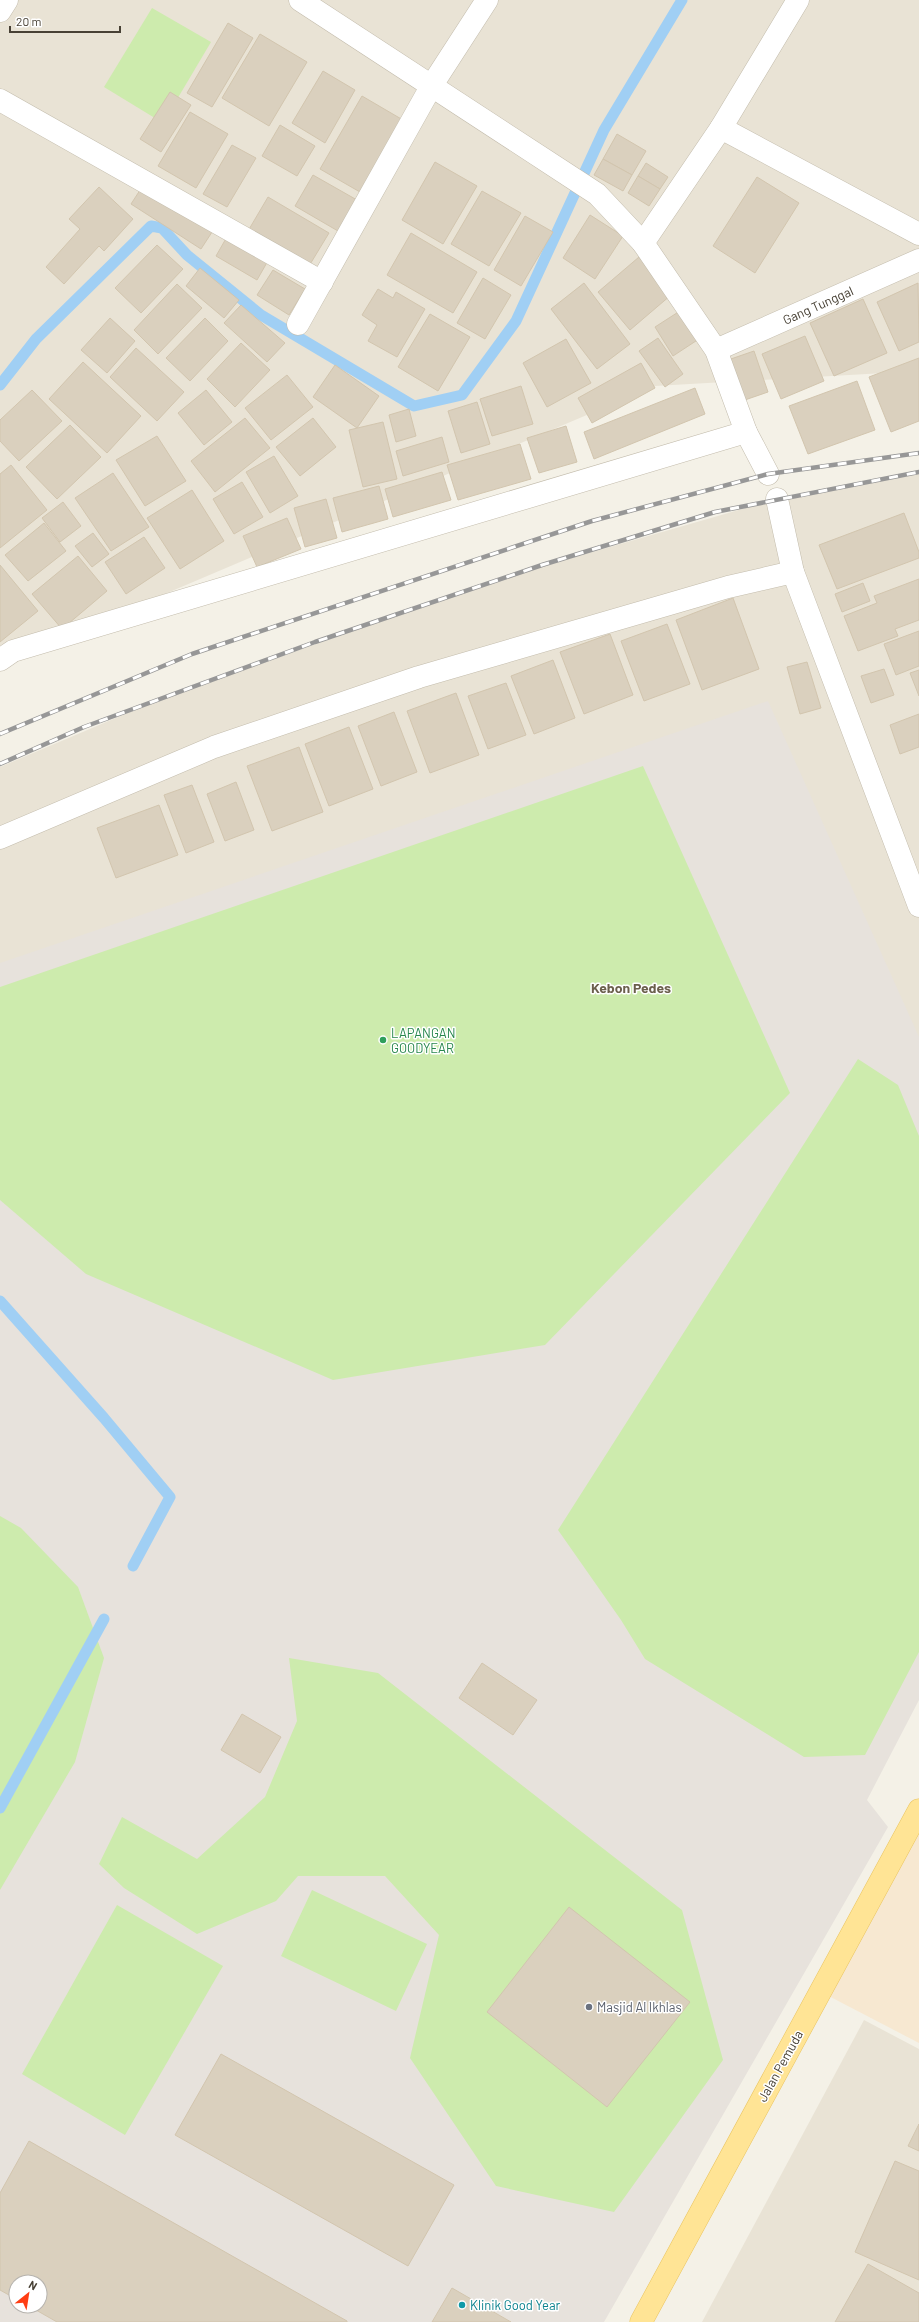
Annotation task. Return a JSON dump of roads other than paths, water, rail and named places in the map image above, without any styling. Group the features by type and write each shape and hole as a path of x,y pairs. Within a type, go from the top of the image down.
{"main road":[{"name":"Jalan Pemuda","path":"641,2322 919,1810"}],"street":[{"path":"0,11 7,0"},
{"path":"300,0 597,194 643,243 716,350 746,432 768,474"},
{"path":"298,324 432,85 487,0"},
{"path":"643,243 721,128 798,0"},
{"path":"0,100 322,282"},
{"path":"721,128 919,234"},
{"name":"Gang Tunggal","path":"716,350 919,260"},
{"path":"0,660 13,651 746,432"},
{"path":"777,499 793,572 919,906"},
{"path":"0,838 214,747 419,677 728,587 793,572"}],"waterway":[{"path":"0,385 36,339 151,226 162,228 187,255 261,315 414,406 462,395 516,321 604,130 682,0"},
{"path":"0,1301 104,1418 170,1497 133,1566"},
{"path":"0,1808 104,1619"}],"railway":[{"path":"0,734 192,654 592,521 768,474 919,453"},
{"path":"0,764 84,727 315,642 542,565 715,512 919,472"}],"place":[{"name":"LAPANGAN GOODYEAR","path":"383,1040"},
{"name":"Masjid Al Ikhlas","path":"589,2007"},
{"name":"Klinik Good Year","path":"462,2305"}],"district":[{"name":"Kebon Pedes","path":"631,987"}]}
